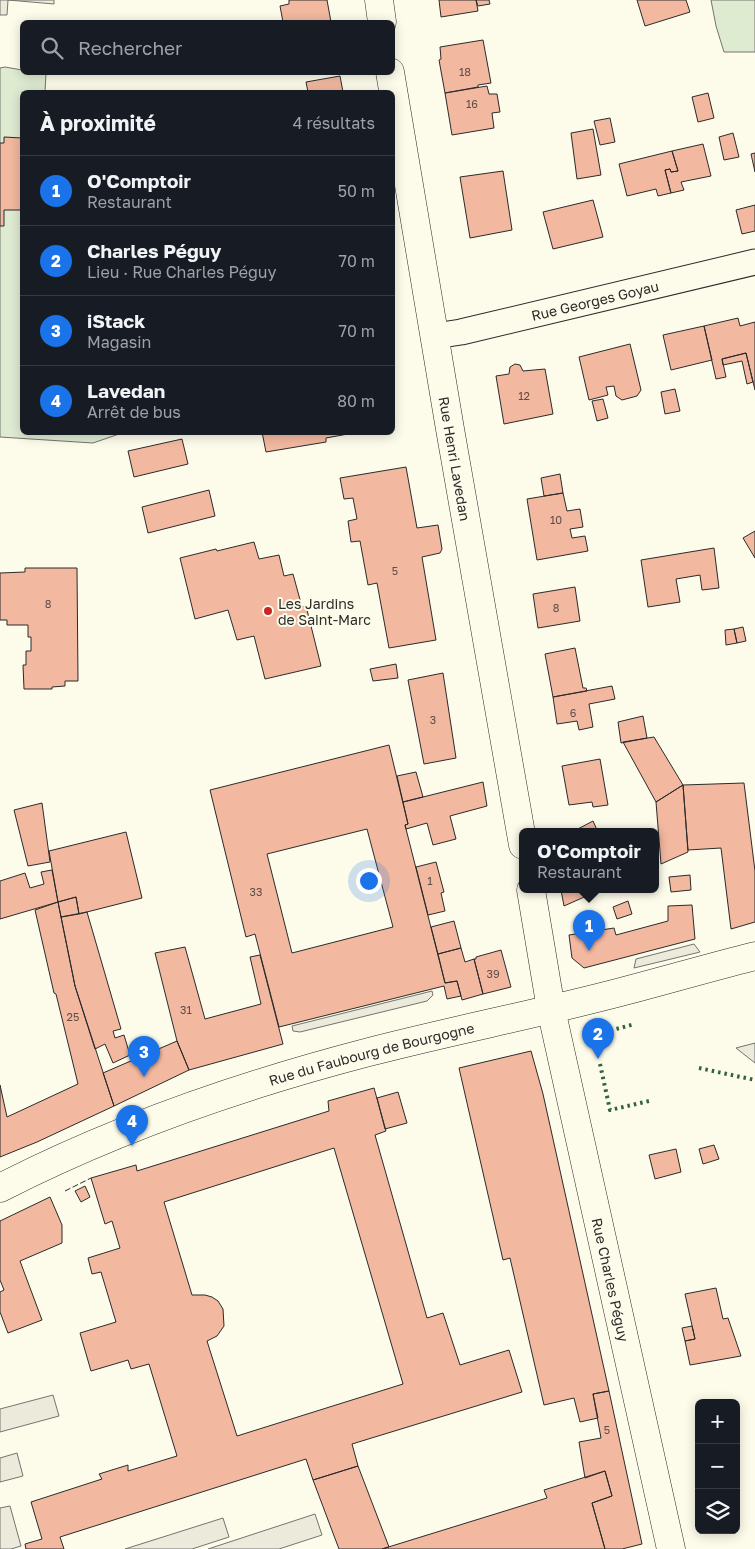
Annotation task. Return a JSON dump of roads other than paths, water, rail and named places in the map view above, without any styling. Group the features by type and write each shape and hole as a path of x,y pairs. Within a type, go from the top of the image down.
{"street":[{"path":"378,0 382,20"},
{"name":"Rue Henri Lavedan","path":"391,75 393,90"},
{"name":"Rue Henri Lavedan","path":"395,101 520,828"},
{"name":"Rue Georges Goyau","path":"435,336 461,332 755,262"},
{"path":"532,893 551,1008"},
{"name":"Rue du Faubourg de Bourgogne","path":"0,1188 98,1141 234,1091 368,1052 613,994 755,956"},
{"name":"Rue Charles Péguy","path":"551,1008 671,1549"}],"place":[{"name":"Les Jardins de Saint-Marc","path":"268,611"},
{"name":"O'Comptoir","path":"589,951"},
{"name":"Charles Péguy","path":"598,1059"},
{"name":"iStack","path":"144,1077"},
{"name":"Lavedan","path":"132,1146"}]}
